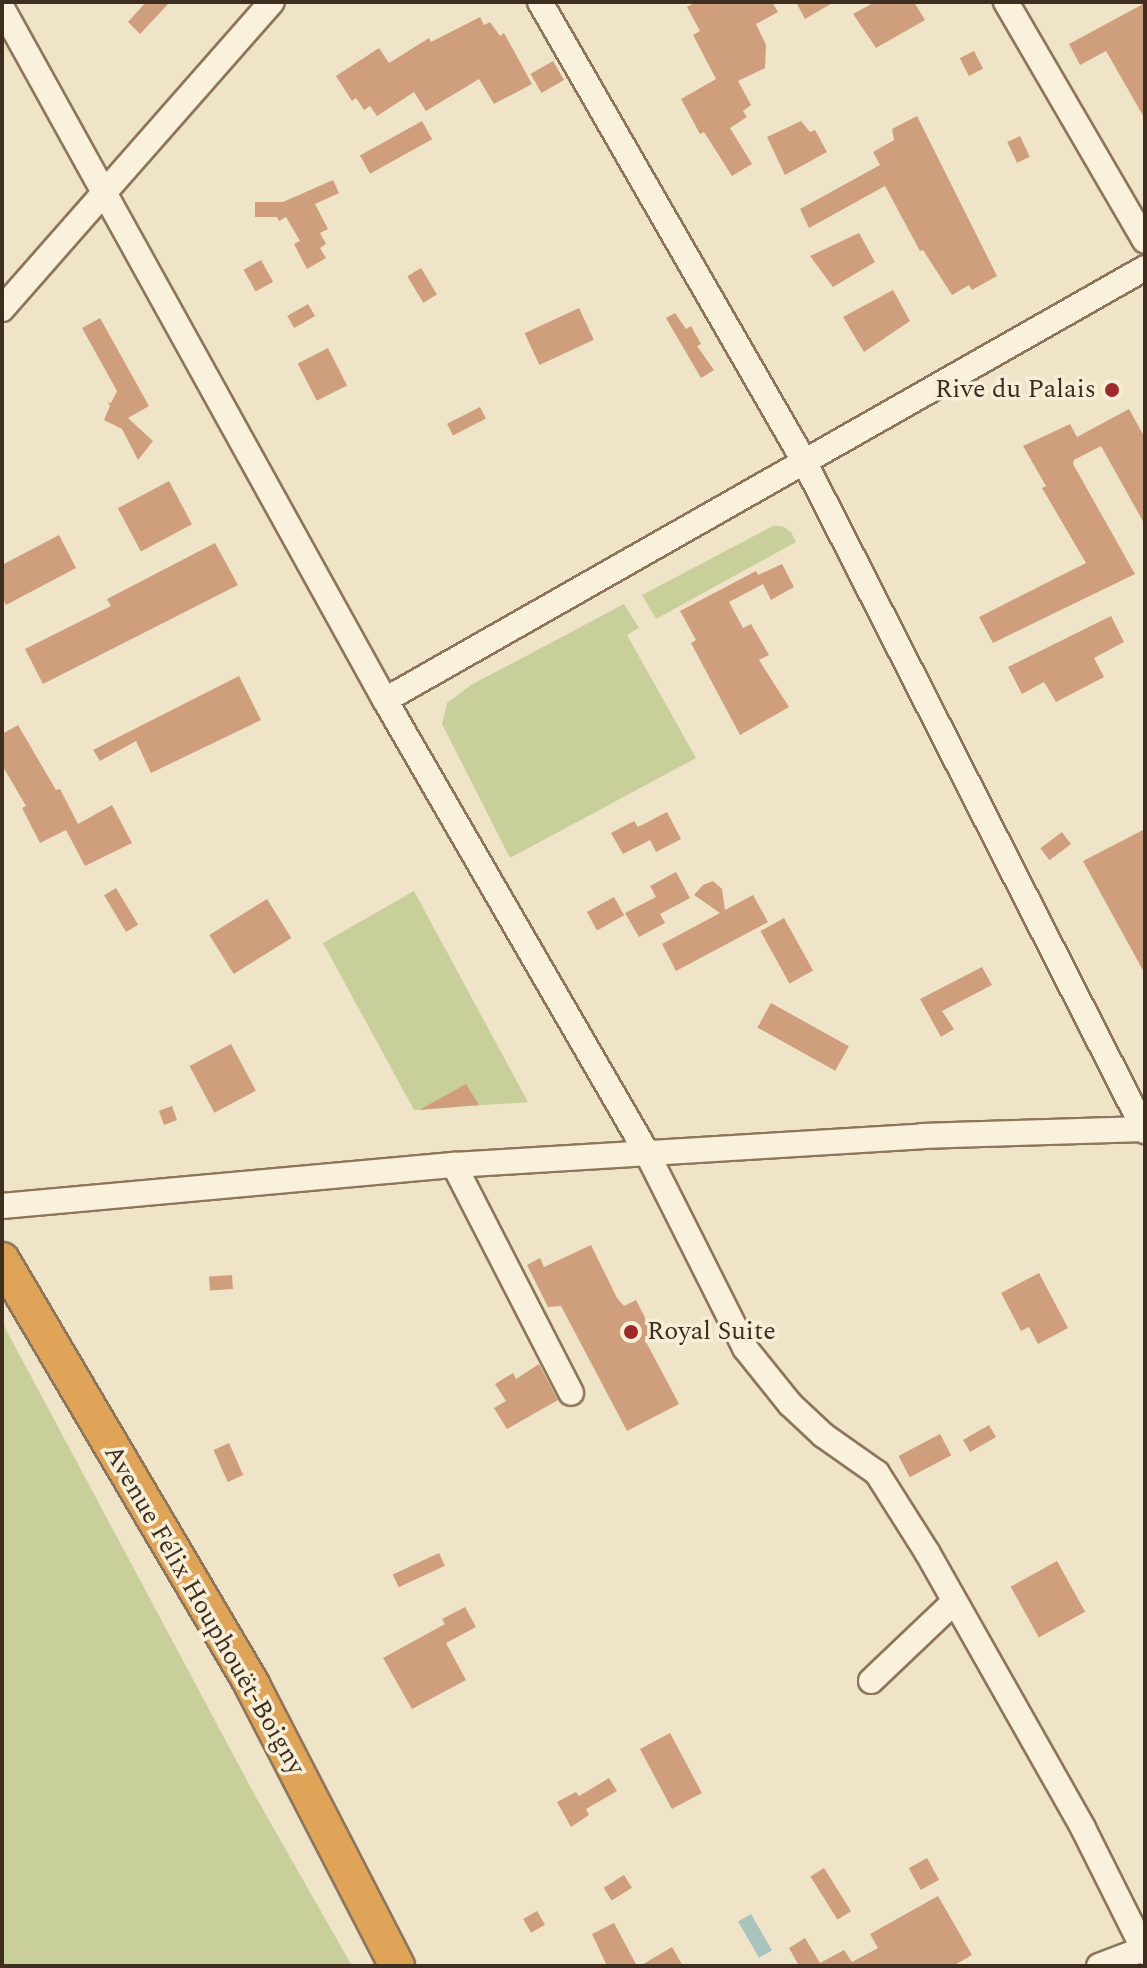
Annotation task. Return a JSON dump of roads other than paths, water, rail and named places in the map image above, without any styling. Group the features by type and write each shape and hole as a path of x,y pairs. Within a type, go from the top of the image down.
{"highway":[{"name":"Avenue Félix Houphouët-Boigny","path":"2,1260 252,1685 397,1966"}],"street":[{"path":"2,309 103,190 272,2"},
{"path":"2,1206 454,1165 922,1136 1145,1129 804,461 540,2"},
{"path":"1006,2 1145,241"},
{"path":"2,8 385,700 647,1153 745,1348 790,1404 823,1435 877,1473 1083,1828 1144,1950 1099,1966"},
{"path":"385,700 1145,268"},
{"path":"454,1165 571,1393"},
{"path":"871,1681 954,1602"}],"water":[{"path":"751,1914 772,1950 759,1958 738,1922"}],"place":[{"name":"Rive du Palais","path":"1112,390"},
{"name":"Royal Suite","path":"631,1332"}]}
